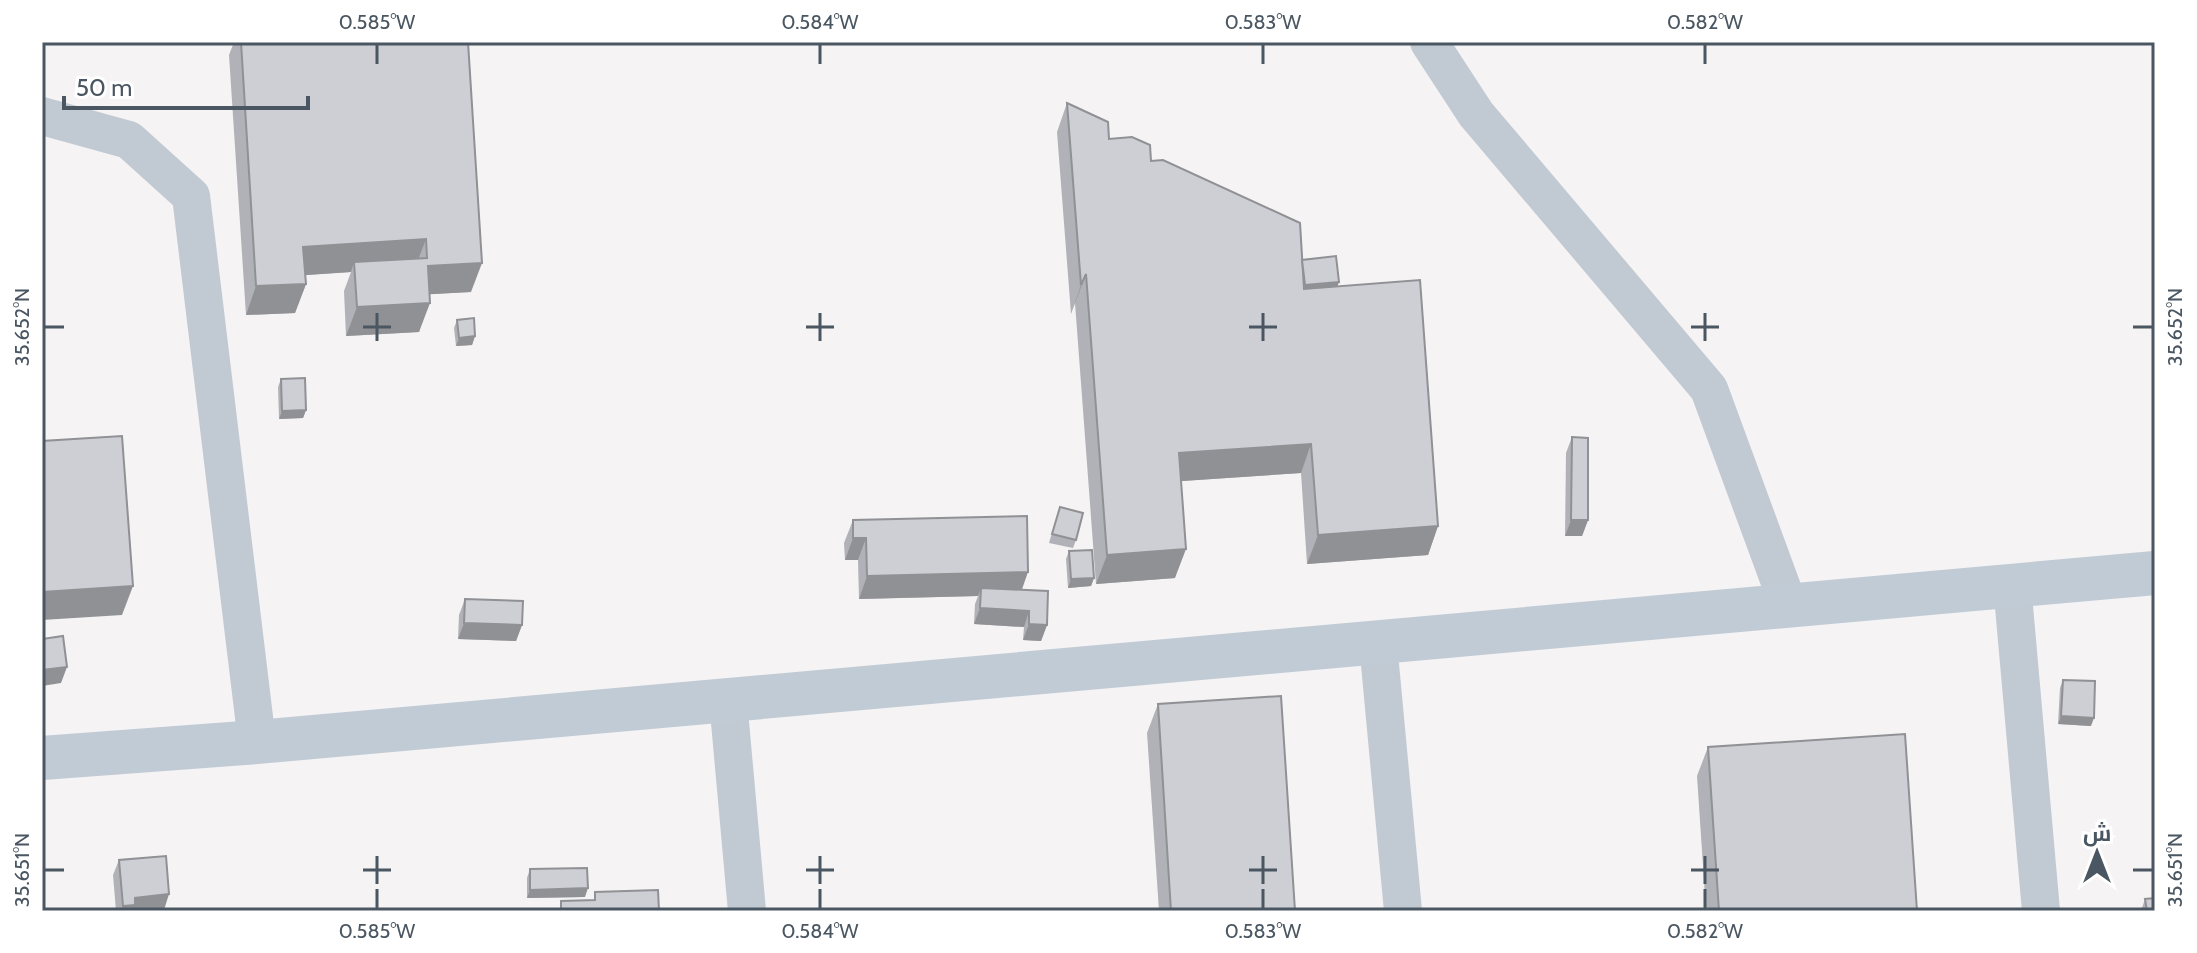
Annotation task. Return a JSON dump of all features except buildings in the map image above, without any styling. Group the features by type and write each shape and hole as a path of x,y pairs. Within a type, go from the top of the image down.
{"street":[{"path":"1429,42 1476,114 1709,389 1788,604"},
{"path":"42,116 129,140 191,196 257,742"},
{"path":"42,758 257,742 2155,573"},
{"path":"2012,584 2041,911"},
{"path":"1378,643 1403,911"},
{"path":"728,700 747,911"}]}
